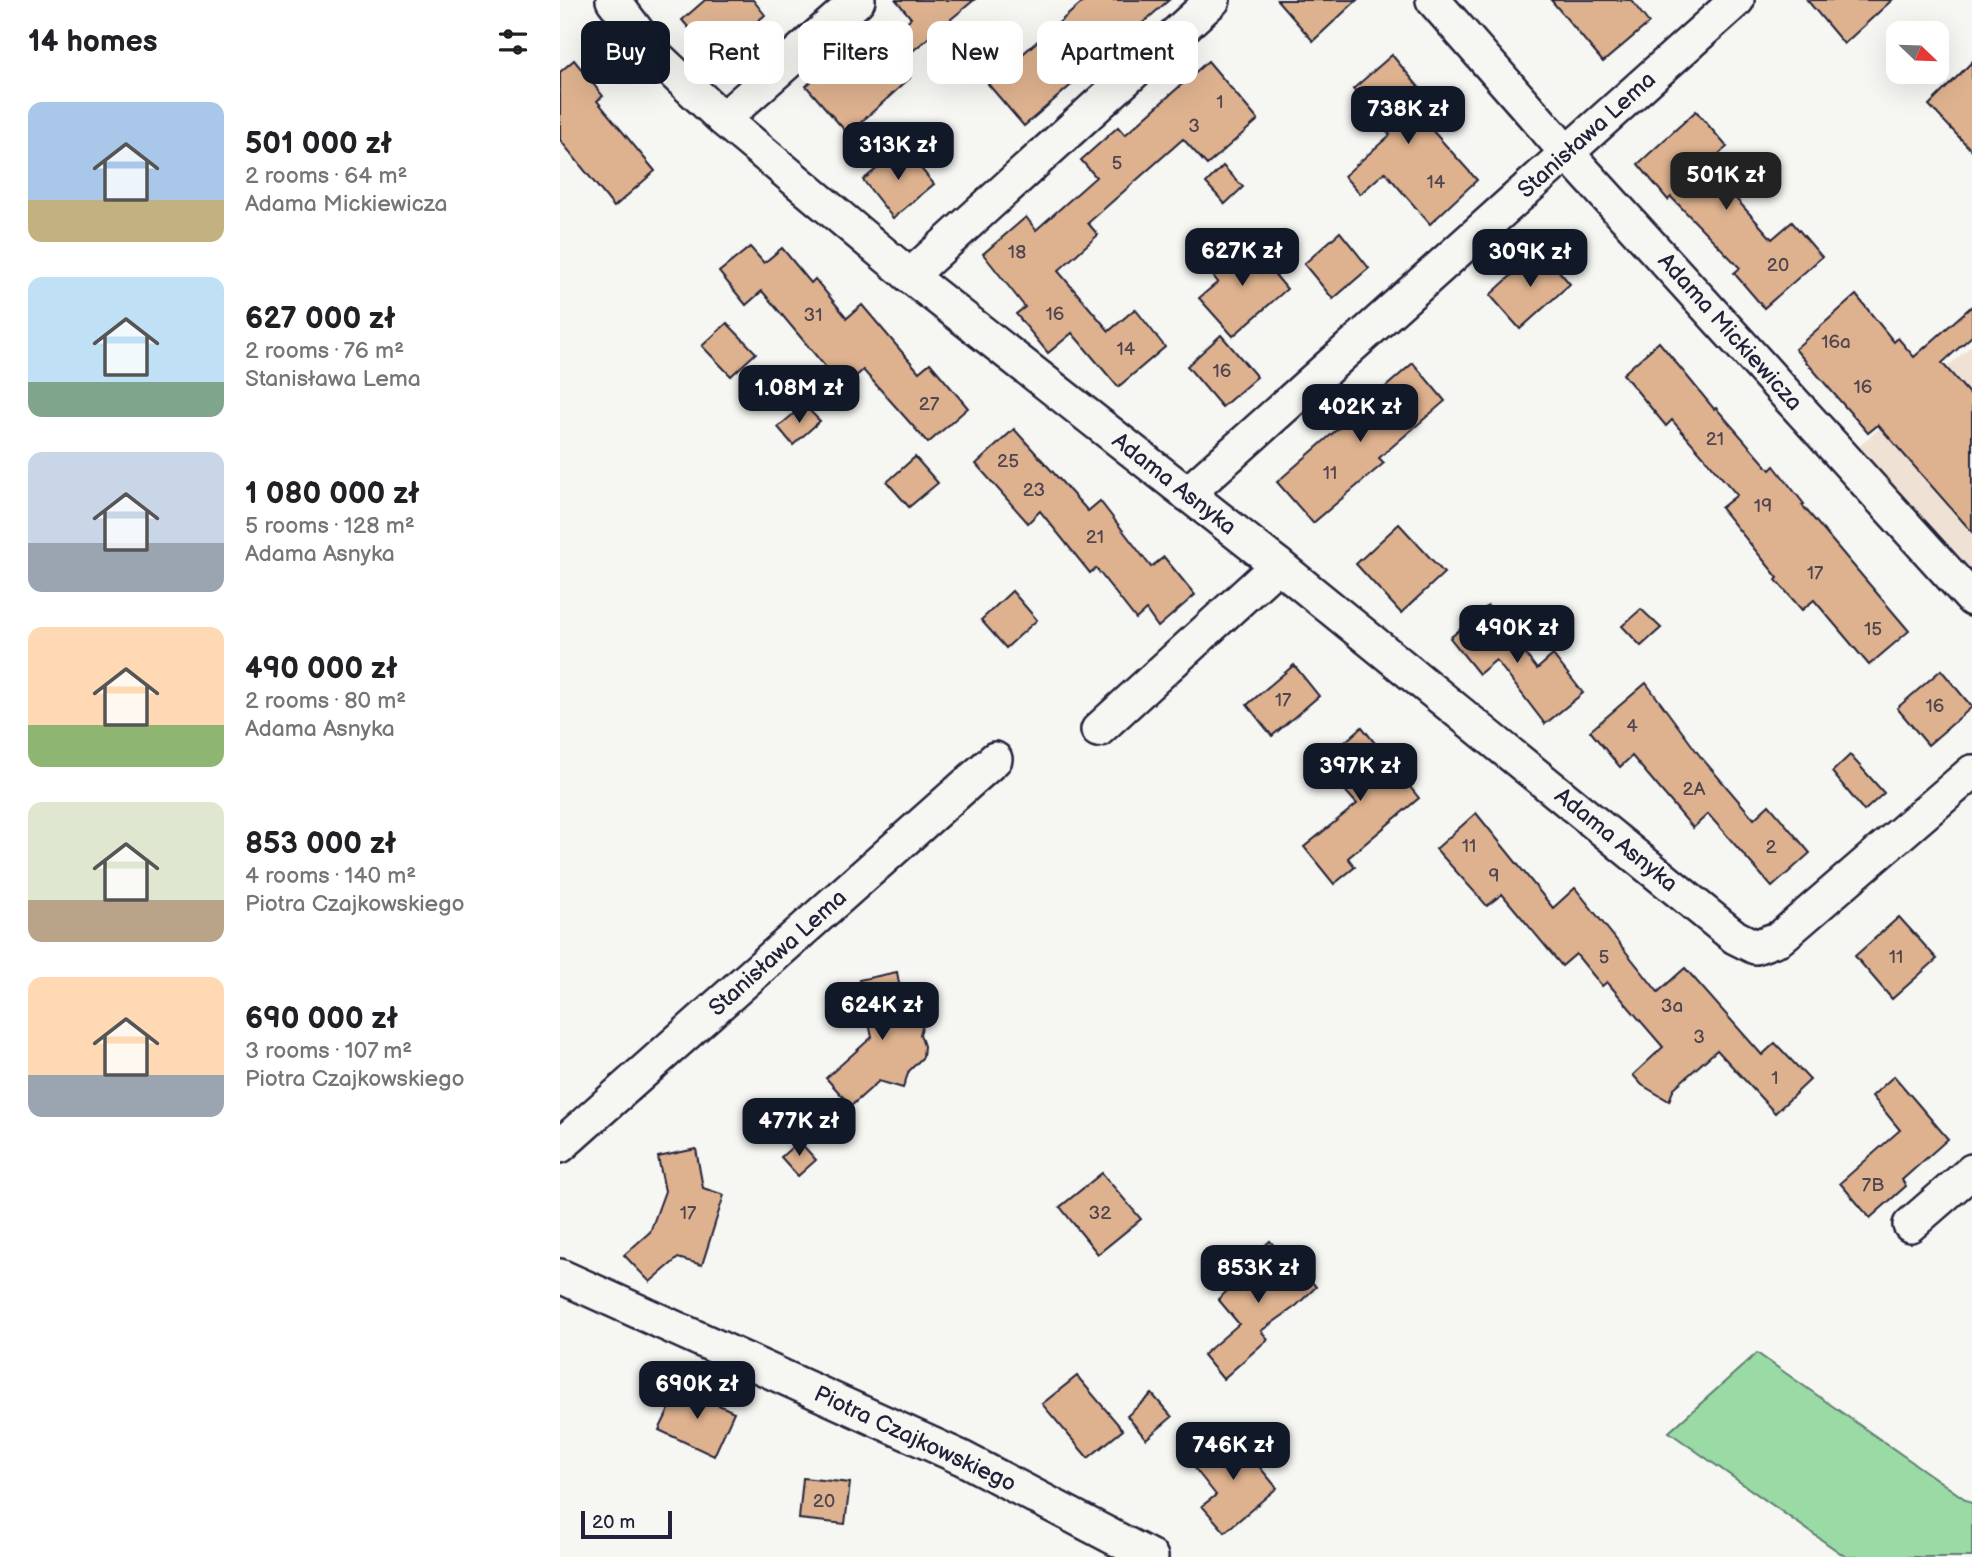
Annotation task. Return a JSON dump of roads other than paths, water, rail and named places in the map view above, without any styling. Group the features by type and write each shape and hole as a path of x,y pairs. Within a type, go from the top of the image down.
{"street":[{"name":"Adama Asnyka","path":"613,0 655,55 723,119 910,276 1278,565 1735,937 1755,947 1780,937 1972,772"},
{"path":"723,119 858,0"},
{"path":"910,276 1213,0"},
{"name":"Adama Mickiewicza","path":"1433,0 1567,153 1972,600"},
{"name":"Stanisława Lema","path":"1187,494 1737,0"},
{"path":"1098,730 1278,565"},
{"name":"Stanisława Lema","path":"560,1146 995,759"},
{"path":"1910,1225 1972,1171"},
{"name":"Piotra Czajkowskiego","path":"560,1276 962,1458 1152,1557"}]}
